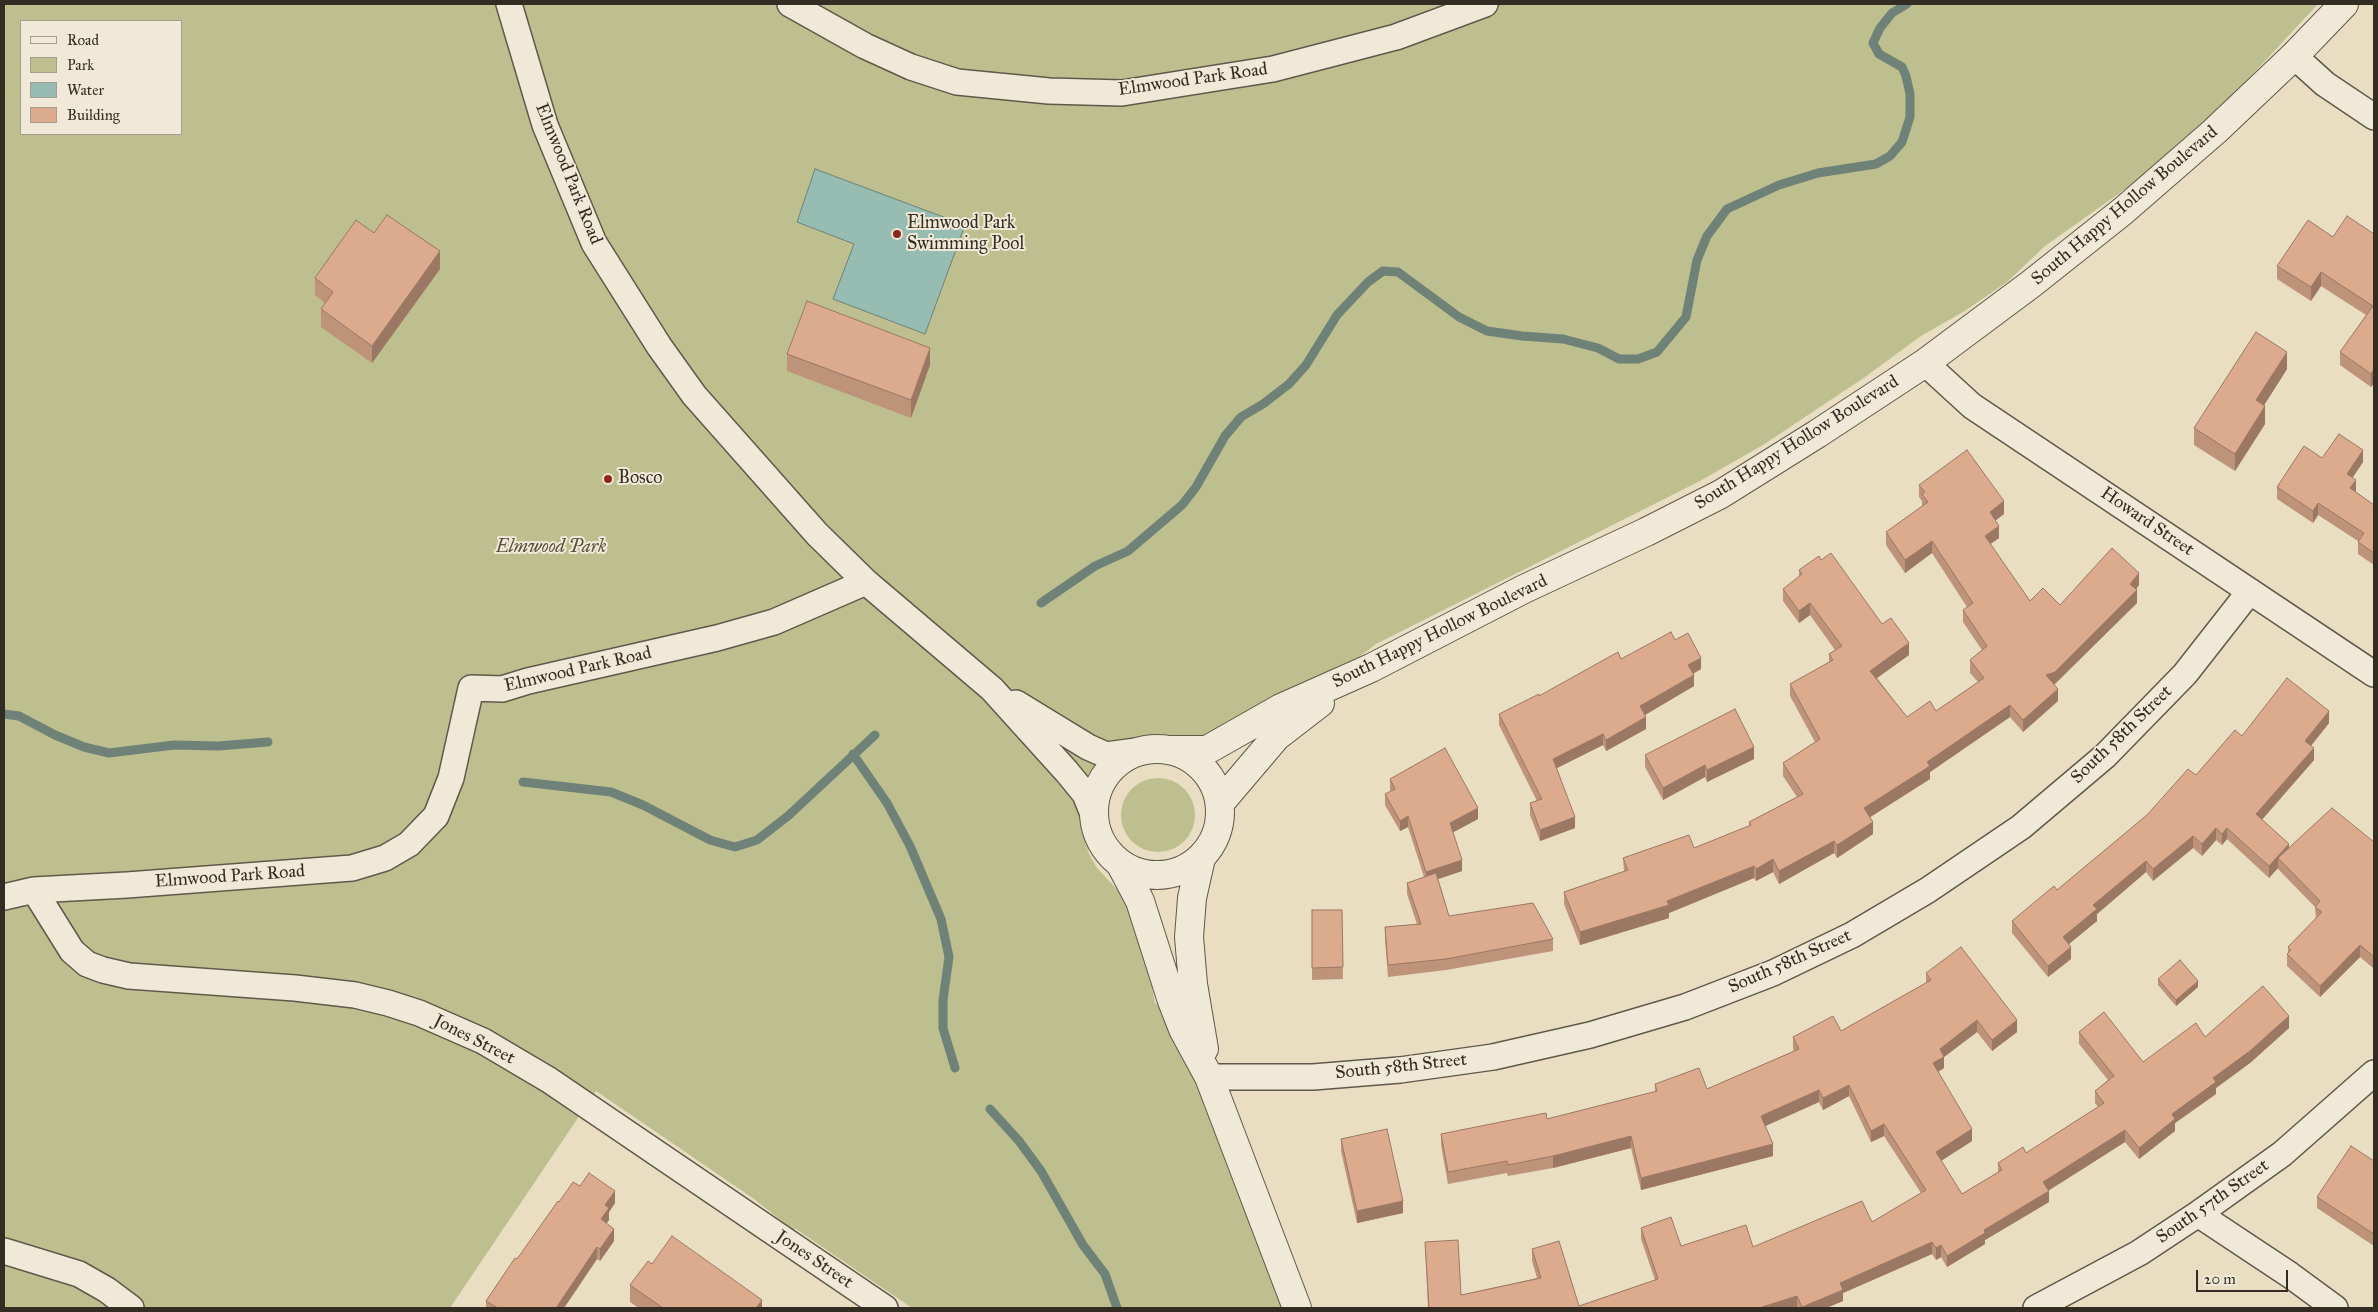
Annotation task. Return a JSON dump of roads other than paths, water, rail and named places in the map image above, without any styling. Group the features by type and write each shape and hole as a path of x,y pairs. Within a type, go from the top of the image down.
{"street":[{"name":"Elmwood Park Road","path":"509,4 545,125 594,243 694,395 817,534 866,582 992,689 1085,794 1093,814"},
{"name":"Elmwood Park Road","path":"790,4 866,46 911,67 957,82 1049,91 1122,93 1273,69 1396,37 1485,4"},
{"name":"South Happy Hollow Boulevard","path":"1170,750 1206,750 1281,708 1371,668 1524,589 1646,532 1721,494 1817,434 1924,363 2031,284 2123,211 2215,131 2294,56 2344,4"},
{"path":"2294,56 2325,84 2374,117"},
{"name":"Howard Street","path":"1924,363 1972,406 2374,674"},
{"name":"Elmwood Park Road","path":"4,897 34,890 352,868 385,858 409,844 436,816 451,778 471,688 502,689 528,681 717,638 774,622 866,582"},
{"name":"South 58th Street","path":"1209,1077 1313,1077 1400,1070 1493,1057 1590,1035 1666,1013 1773,973 1852,935 1928,890 2021,827 2104,756 2185,674 2250,591"},
{"path":"1220,804 1276,737 1371,668"},
{"name":"Elmwood Park Road","path":"992,689 1088,747 1106,755 1143,750"},
{"path":"1121,865 1141,874 1162,876 1183,870 1201,858 1213,842 1220,824 1220,804 1214,785 1204,769 1189,757 1170,750 1143,750 1122,758 1106,773 1096,792 1093,814 1097,833 1103,845 1121,865 1140,901 1172,1001 1183,1029 1209,1077 1297,1308"},
{"path":"1201,858 1192,898 1189,937 1193,984 1209,1077"},
{"name":"Jones Street","path":"34,890 72,951 87,964 103,970 129,976 295,988 354,996 388,1003 419,1013 483,1041 549,1080 885,1308"},
{"name":"South 57th Street","path":"2036,1308 2139,1253 2198,1214 2282,1154 2374,1073"},
{"path":"2198,1214 2290,1275 2335,1308"},
{"path":"4,1250 79,1274 107,1290 131,1308"}],"water":[{"path":"815,169 965,225 925,334 833,299 854,244 797,222"}],"waterway":[{"path":"1041,603 1095,566 1128,551 1182,505 1196,487 1225,436 1241,417 1263,404 1289,384 1306,365 1337,315 1368,282 1383,271 1398,272 1459,317 1487,331 1563,339 1598,348 1619,359 1638,359 1657,352 1686,317 1697,260 1707,236 1727,209 1779,185 1818,173 1876,164 1890,156 1902,142 1910,117 1910,94 1906,76 1902,67 1879,54 1873,43 1880,28 1892,13 1907,4"},
{"path":"4,714 19,716 55,735 84,747 109,753 174,745 218,746 268,742"},
{"path":"523,782 611,792 643,805 710,840 735,847 757,840 788,816 875,735"},
{"path":"853,754 887,803 910,846 941,919 949,957 943,1000 943,1028 955,1068"},
{"path":"990,1109 1019,1141 1041,1171 1083,1245 1105,1274 1117,1308"}],"place":[{"name":"Elmwood Park Swimming Pool","path":"897,234"},
{"name":"Bosco","path":"608,479"}],"park label":[{"name":"Elmwood Park","path":"551,548"}]}
